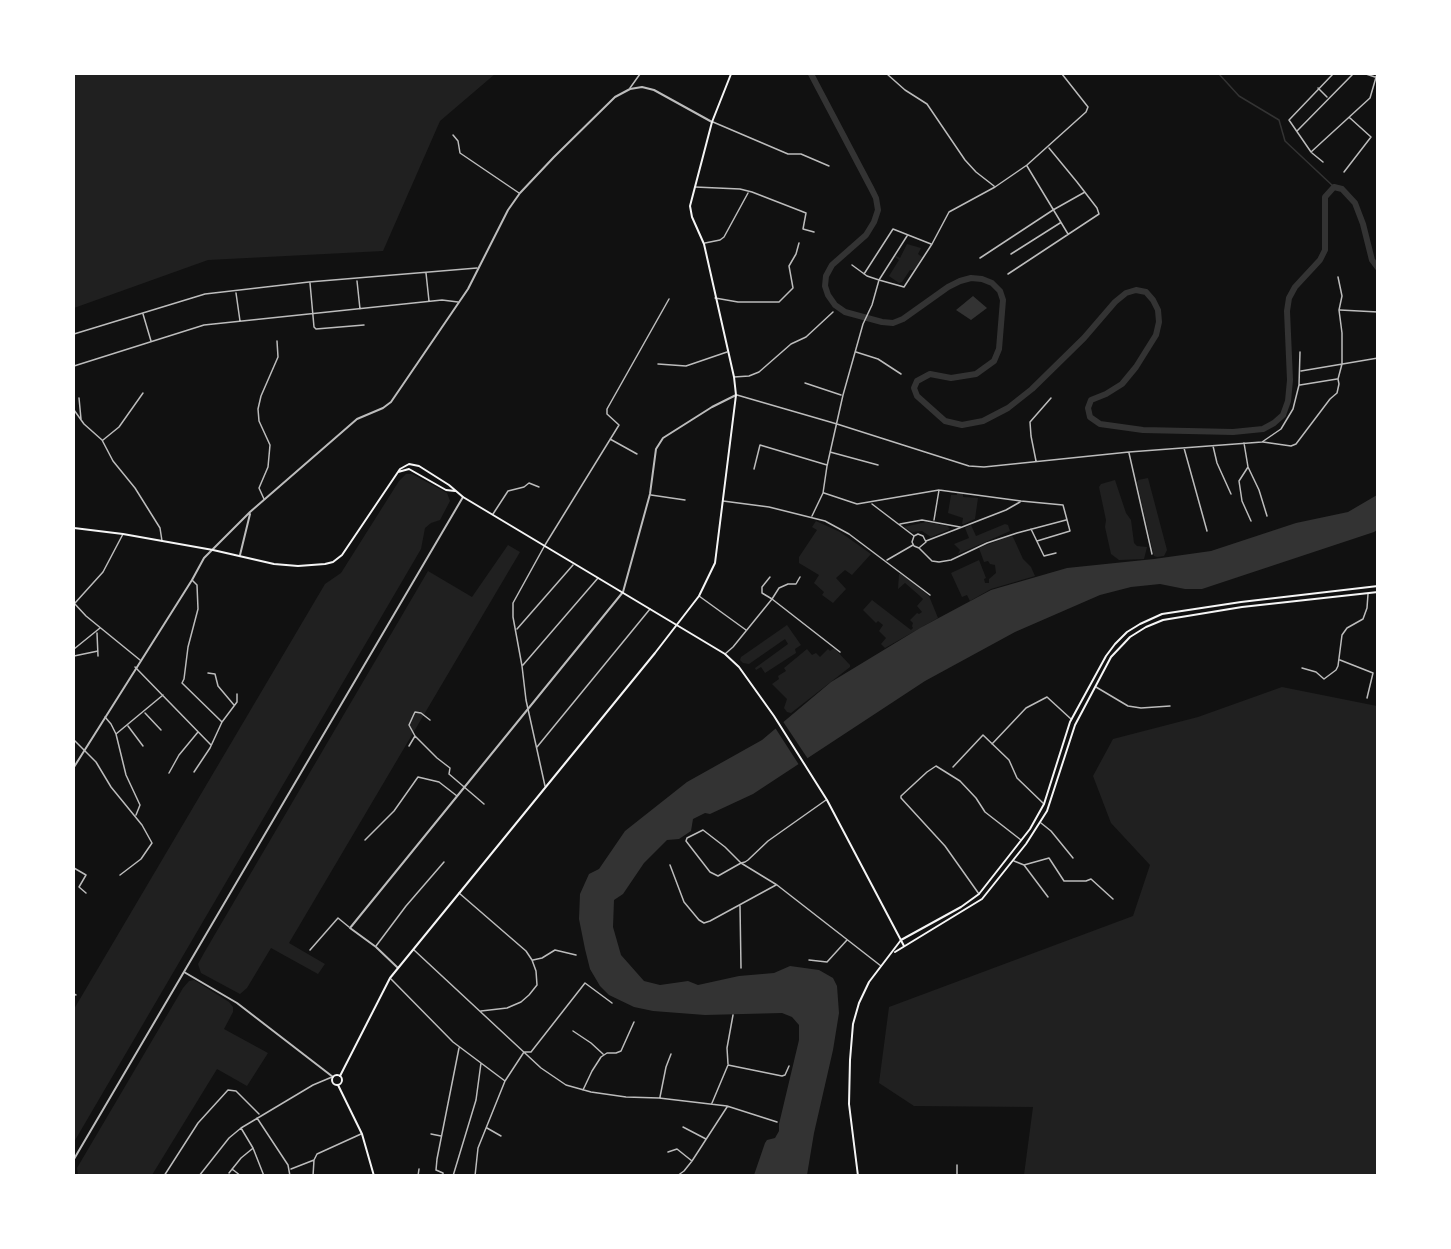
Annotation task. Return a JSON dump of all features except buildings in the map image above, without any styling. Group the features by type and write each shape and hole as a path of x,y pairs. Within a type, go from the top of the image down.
{"main road":[{"path":"338,1085 342,1082 340,1076 390,978 699,596 715,563 736,395 704,244 690,211 694,187 712,122 731,74"},
{"path":"74,528 123,534 286,565 319,565 333,562 342,555 396,474 405,466 415,464 493,515 725,654 743,672 774,716 827,800 904,946"},
{"path":"396,474 409,469 446,490 455,491"},
{"path":"858,1176 849,1104 852,1029 859,1003 869,982 901,940 979,894 1022,841 1036,821 1044,804 1071,719 1107,654 1127,632 1162,614 1323,591 1377,586"},
{"path":"1323,591 1324,597"},
{"path":"892,954 982,899 1026,844 1048,806 1077,721 1111,657 1130,637 1163,620 1242,607 1377,592"},
{"path":"1241,602 1242,607"},
{"path":"1162,614 1163,620"},
{"path":"1107,654 1111,657"},
{"path":"1071,719 1077,721"},
{"path":"1044,804 1048,806"},
{"path":"1022,841 1026,844"},
{"path":"979,894 982,899"},
{"path":"941,918 944,923"},
{"path":"340,1076 333,1077 333,1082 338,1085 362,1134 374,1176"}],"street":[{"path":"630,89 640,74"},
{"path":"887,74 905,90 927,104 965,160 995,187"},
{"path":"852,265 864,274 891,285 904,287 932,244 949,212 995,187 1027,165 1088,109 1062,74"},
{"path":"1323,162 1311,152 1289,118 1333,74"},
{"path":"1296,132 1353,74"},
{"path":"1366,74 1377,78"},
{"path":"1311,152 1370,98 1377,74"},
{"path":"74,766 204,558 250,512 357,419 391,402 468,288 508,210 520,193 615,97 630,89 642,87 654,90 712,122 788,153 801,154 829,166"},
{"path":"1318,88 1328,98"},
{"path":"1344,172 1371,137 1349,117"},
{"path":"453,135 458,141 460,153 520,193"},
{"path":"1008,274 1099,214 1085,192 1048,147"},
{"path":"1027,165 1069,235"},
{"path":"694,187 748,191 806,213 803,229 814,232"},
{"path":"704,244 720,240 729,230 748,191"},
{"path":"980,258 1085,192"},
{"path":"1011,254 1061,222"},
{"path":"864,274 892,229 932,244"},
{"path":"812,516 823,492 843,395 863,324 872,305 879,280 907,235"},
{"path":"715,298 738,302 779,302 793,288 789,266 799,243"},
{"path":"74,334 191,297 309,282 478,268"},
{"path":"426,272 429,302"},
{"path":"350,928 623,592 650,494 656,448 663,438 736,395 969,466 984,467 1217,444 1262,442 1291,446 1296,444 1337,393 1342,364 1339,310 1342,296 1338,277"},
{"path":"356,279 360,310"},
{"path":"309,282 316,329 364,325"},
{"path":"236,292 240,322"},
{"path":"545,787 528,710 513,611 516,596 619,425 607,414 607,409 669,299"},
{"path":"74,366 204,325 442,300 459,302"},
{"path":"1339,310 1377,312"},
{"path":"734,377 749,376 759,372 791,344 806,338 833,312"},
{"path":"143,313 151,342"},
{"path":"265,499 259,488 268,467 270,445 259,421 258,410 261,396 278,357 278,341"},
{"path":"658,364 686,366 728,351"},
{"path":"855,352 878,359 901,374"},
{"path":"1262,442 1285,424 1293,409 1299,385 1300,352"},
{"path":"1300,371 1377,358"},
{"path":"1299,385 1338,379"},
{"path":"805,383 843,395"},
{"path":"102,440 118,426 143,393"},
{"path":"79,398 81,420"},
{"path":"1037,462 1030,436 1030,422 1051,398"},
{"path":"74,410 102,440 113,461 135,488 160,528 162,541"},
{"path":"609,439 637,454"},
{"path":"1244,443 1248,467 1259,490 1267,516"},
{"path":"754,470 760,445 827,465"},
{"path":"1212,445 1217,463 1232,494"},
{"path":"1184,448 1207,531"},
{"path":"830,452 878,465"},
{"path":"1129,452 1152,554"},
{"path":"1248,467 1239,481 1242,501 1251,521"},
{"path":"493,515 508,491 524,487 529,483 539,487"},
{"path":"823,492 857,504 939,490 1062,504 1065,507 1071,535"},
{"path":"934,521 939,490"},
{"path":"650,494 685,500"},
{"path":"74,1159 463,496"},
{"path":"722,501 769,507 812,516 842,530 887,561 930,595"},
{"path":"919,548 926,541 1006,510 1021,501"},
{"path":"871,503 914,536"},
{"path":"240,555 250,512"},
{"path":"914,536 912,540 914,545 933,561 939,562 951,560 987,543 1067,519"},
{"path":"898,524 922,520 961,527"},
{"path":"1031,529 1044,556 1056,553"},
{"path":"1037,541 1070,531"},
{"path":"123,534 103,572 74,604 140,660"},
{"path":"914,536 921,534 926,541"},
{"path":"887,561 914,545"},
{"path":"516,630 575,564"},
{"path":"770,577 762,587 762,593 840,652"},
{"path":"725,654 747,630 779,588 788,584 796,584 800,577"},
{"path":"522,666 598,578"},
{"path":"192,580 197,585 198,609 182,683 222,722"},
{"path":"1302,668 1316,672 1326,679 1336,669 1342,635 1347,628 1363,619 1367,608 1368,593"},
{"path":"699,596 747,630"},
{"path":"537,747 650,609"},
{"path":"74,649 101,628"},
{"path":"97,631 98,656"},
{"path":"74,657 98,651"},
{"path":"1339,660 1373,673 1367,698"},
{"path":"135,667 164,694 211,745"},
{"path":"208,673 215,674 218,687 234,706"},
{"path":"1096,686 1128,706 1141,708 1170,706"},
{"path":"116,734 164,694"},
{"path":"194,772 222,722 238,700 237,694"},
{"path":"991,744 1026,708 1047,697 1071,719"},
{"path":"144,712 161,730"},
{"path":"430,720 422,713 415,712 410,725 415,736 437,758 450,767 449,774 484,804"},
{"path":"104,717 116,734 126,775 140,805 135,817"},
{"path":"128,725 143,746"},
{"path":"169,772 198,731"},
{"path":"953,767 981,735 1009,760 1017,778 1044,804"},
{"path":"409,746 415,736"},
{"path":"74,740 100,768 152,843 141,859 120,875"},
{"path":"979,894 945,846 901,798 902,796 936,766 963,783 985,812 1022,841"},
{"path":"365,840 394,811 418,777 439,782 457,796"},
{"path":"827,800 768,841 748,860 741,863 715,876 687,843 687,838 703,830 741,863 777,885 881,966"},
{"path":"1040,823 1051,831 1073,858"},
{"path":"1024,865 1049,858 1064,881 1091,879 1113,899"},
{"path":"1013,860 1024,865 1048,897"},
{"path":"376,947 406,906 444,862"},
{"path":"670,865 684,902 701,922 708,922 777,885"},
{"path":"74,868 86,875 79,886 86,893"},
{"path":"459,893 526,951 532,960 537,982 529,995 515,1005 479,1011"},
{"path":"740,905 741,968"},
{"path":"310,950 338,918 376,947 398,968"},
{"path":"809,960 827,962 848,939"},
{"path":"413,949 557,1080 583,1090 626,1097 659,1098 727,1106 777,1122"},
{"path":"532,960 542,958 555,950 576,955"},
{"path":"184,972 237,1003 333,1077"},
{"path":"390,978 459,1047 505,1081"},
{"path":"524,1052 531,1052 585,984 612,1003"},
{"path":"712,1104 728,1065 727,1055 733,1015"},
{"path":"583,1090 592,1071 604,1055 621,1051 634,1022"},
{"path":"573,1031 604,1055"},
{"path":"443,1176 443,1173 436,1170 459,1047"},
{"path":"475,1176 476,1154 505,1081 524,1052"},
{"path":"659,1098 663,1076 671,1054"},
{"path":"453,1176 476,1100 481,1063"},
{"path":"728,1065 782,1076 785,1075 789,1066"},
{"path":"199,1176 241,1128 313,1085 333,1077"},
{"path":"164,1176 198,1123 228,1090 236,1091 261,1116"},
{"path":"677,1176 684,1171 707,1140 727,1106"},
{"path":"257,1118 290,1169 290,1176"},
{"path":"683,1127 707,1140"},
{"path":"241,1128 253,1148 264,1175"},
{"path":"487,1128 501,1136"},
{"path":"313,1176 314,1160 317,1154 362,1134"},
{"path":"431,1134 442,1136"},
{"path":"229,1173 244,1154 253,1148"},
{"path":"668,1152 677,1149 692,1161"},
{"path":"290,1169 314,1160"},
{"path":"957,1165 957,1176"},
{"path":"232,1169 241,1176"},
{"path":"418,1176 419,1169"},
{"path":"684,1171 686,1176"},
{"path":"596,1176 604,1175"}],"shaded area":[{"path":"74,74 495,74 440,121 383,251 208,260 74,308"},
{"path":"907,244 921,248 918,254 922,257 914,270 910,270 899,283 889,276 899,260 895,257 900,258"},
{"path":"973,296 987,308 971,320 956,310"},
{"path":"406,474 412,474 447,493 450,501 440,520 425,528 421,549 74,1142 74,1009 325,584 341,573 399,481"},
{"path":"1148,478 1167,550 1164,556 1154,556 1137,483 1138,480"},
{"path":"1115,480 1126,513 1131,520 1134,543 1137,546 1147,547 1144,559 1119,560 1111,554 1099,487 1101,484"},
{"path":"957,493 963,494 963,497 978,498 975,519 964,524 962,524 963,518 948,513 951,495 957,495"},
{"path":"1377,495 1377,530 1374,532 1202,589 1185,589 1160,584 1131,587 1100,595 1015,632 925,681 753,794 710,814 705,813 693,819 691,831 679,839 667,840 644,863 623,894 614,900 613,927 621,955 644,981 660,985 688,981 698,985 739,976 774,973 790,966 819,970 833,978 837,986 839,1013 807,1175 754,1175 765,1143 775,1138 779,1131 799,1040 799,1025 792,1017 782,1013 705,1015 653,1011 634,1007 609,995 600,986 590,969 585,949 579,919 580,894 589,874 599,869 625,831 687,782 762,740 831,682 920,628 991,590 1067,568 1211,551 1296,523 1348,512"},
{"path":"816,521 840,532 871,554 852,575 845,570 836,578 846,589 833,603 822,595 824,592 814,583 819,575 799,563 799,557 817,530 812,527"},
{"path":"926,522 947,526 950,529 931,537 922,531 912,532 904,527"},
{"path":"1005,524 1008,525 1010,531 958,554 960,550 954,544 969,538 965,528 971,525 976,536"},
{"path":"1010,536 1013,537 1023,559 1031,567 1035,576 991,589 970,601 967,595 962,597 951,573 979,560 986,578 985,583 989,583 989,579 996,573 995,565 988,561 984,562 979,548"},
{"path":"508,545 520,552 289,943 325,964 318,974 271,948 247,988 240,994 201,973 198,964 204,953 428,571 472,597"},
{"path":"899,574 929,596 938,618 885,648 881,644 886,638 879,631 883,625 878,621 876,623 863,610 872,600 911,630 913,623 910,620 917,613 922,612 917,606 923,599 920,596 905,583 898,589"},
{"path":"787,625 801,645 795,649 796,653 765,673 761,667 756,670 755,668 788,644 785,639 749,664 740,660 741,657"},
{"path":"834,648 850,667 791,713 787,712 784,708 787,699 772,684 786,671 784,668 807,649 812,655 816,653 820,657 828,649 830,651"},
{"path":"1282,687 1377,706 1377,1175 1024,1175 1033,1107 914,1106 879,1083 889,1007 1133,916 1150,865 1111,823 1093,776 1113,739 1198,717"},
{"path":"194,980 229,1002 233,1007 233,1012 224,1029 268,1053 247,1086 217,1069 152,1175 78,1175 77,1168 183,988 189,981"}],"pier":[{"path":"782,720 810,762 801,768 774,726"}],"waterway":[{"path":"811,74 876,198 878,210 866,235 832,265 826,276 825,286 835,305 845,312 893,323 903,319 960,281 971,278 982,279 992,283 1000,291 1003,300 999,349 994,361 976,374 951,378 930,374 917,381 914,388 917,396 945,421 962,425 983,421 1008,408 1032,389 1084,338 1115,302 1126,293 1136,290 1146,292 1158,310 1159,322 1156,335 1136,367 1122,384 1091,400 1088,408 1090,417 1100,424 1143,430 1233,432 1263,429 1283,415 1288,401 1290,380 1287,311 1289,298 1295,287 1320,260 1325,250 1325,197 1334,187 1342,189 1355,203 1372,260 1378,268"},
{"path":"1219,74 1239,96 1279,120 1285,141 1334,187"}]}
